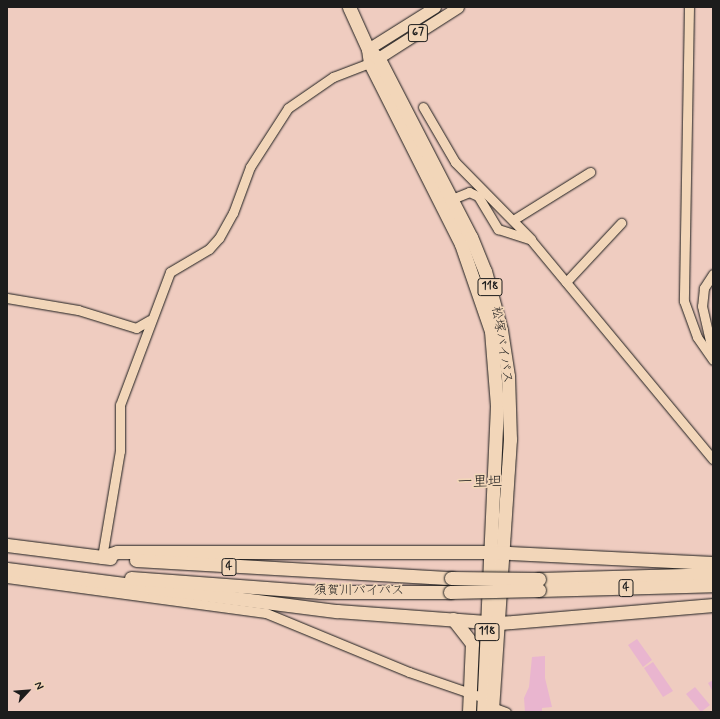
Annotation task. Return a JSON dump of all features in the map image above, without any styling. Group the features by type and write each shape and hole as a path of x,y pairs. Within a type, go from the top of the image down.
{"highway":[{"name":"松塚バイパス","path":"348,7 368,49 447,201 474,275 495,353 496,552"},
{"name":"須賀川バイパス","path":"7,545 102,557 451,578 539,585 713,585"},
{"path":"102,557 117,552 496,552 713,563"},
{"name":"118","path":"488,707 496,552"},
{"path":"8,571 46,580 208,601 374,615 493,622 713,605"},
{"name":"須賀川バイパス","path":"8,571 320,592 450,592 713,574"},
{"name":"118","path":"453,619 472,643 469,712"}],"main road":[{"name":"67","path":"368,49 435,7"},
{"name":"67","path":"375,61 458,7"}],"street":[{"path":"689,7 684,301 697,337 713,360"},
{"path":"102,557 120,451 120,405 150,320 170,272 203,253 219,238 233,213 250,167 283,113 333,77 375,61"},
{"path":"423,107 455,162 531,240 713,458"},
{"path":"513,220 590,172"},
{"path":"447,201 469,192 478,196 498,229 531,240"},
{"path":"566,282 621,223"},
{"path":"713,274 704,288 702,306 713,354"},
{"path":"7,298 78,310 136,328 150,320"},
{"path":"208,601 266,613 470,695 488,707 506,712"}],"building":[{"path":"637,639 652,660 643,667 628,645"},
{"path":"545,656 545,678 552,707 542,708 542,712 525,712 524,698 529,687 532,657"},
{"path":"653,662 673,691 663,697 644,668"},
{"path":"713,680 713,692 708,683"},
{"path":"695,687 710,705 701,712 686,694"}],"district":[{"name":"一里坦","path":"480,483"}]}
